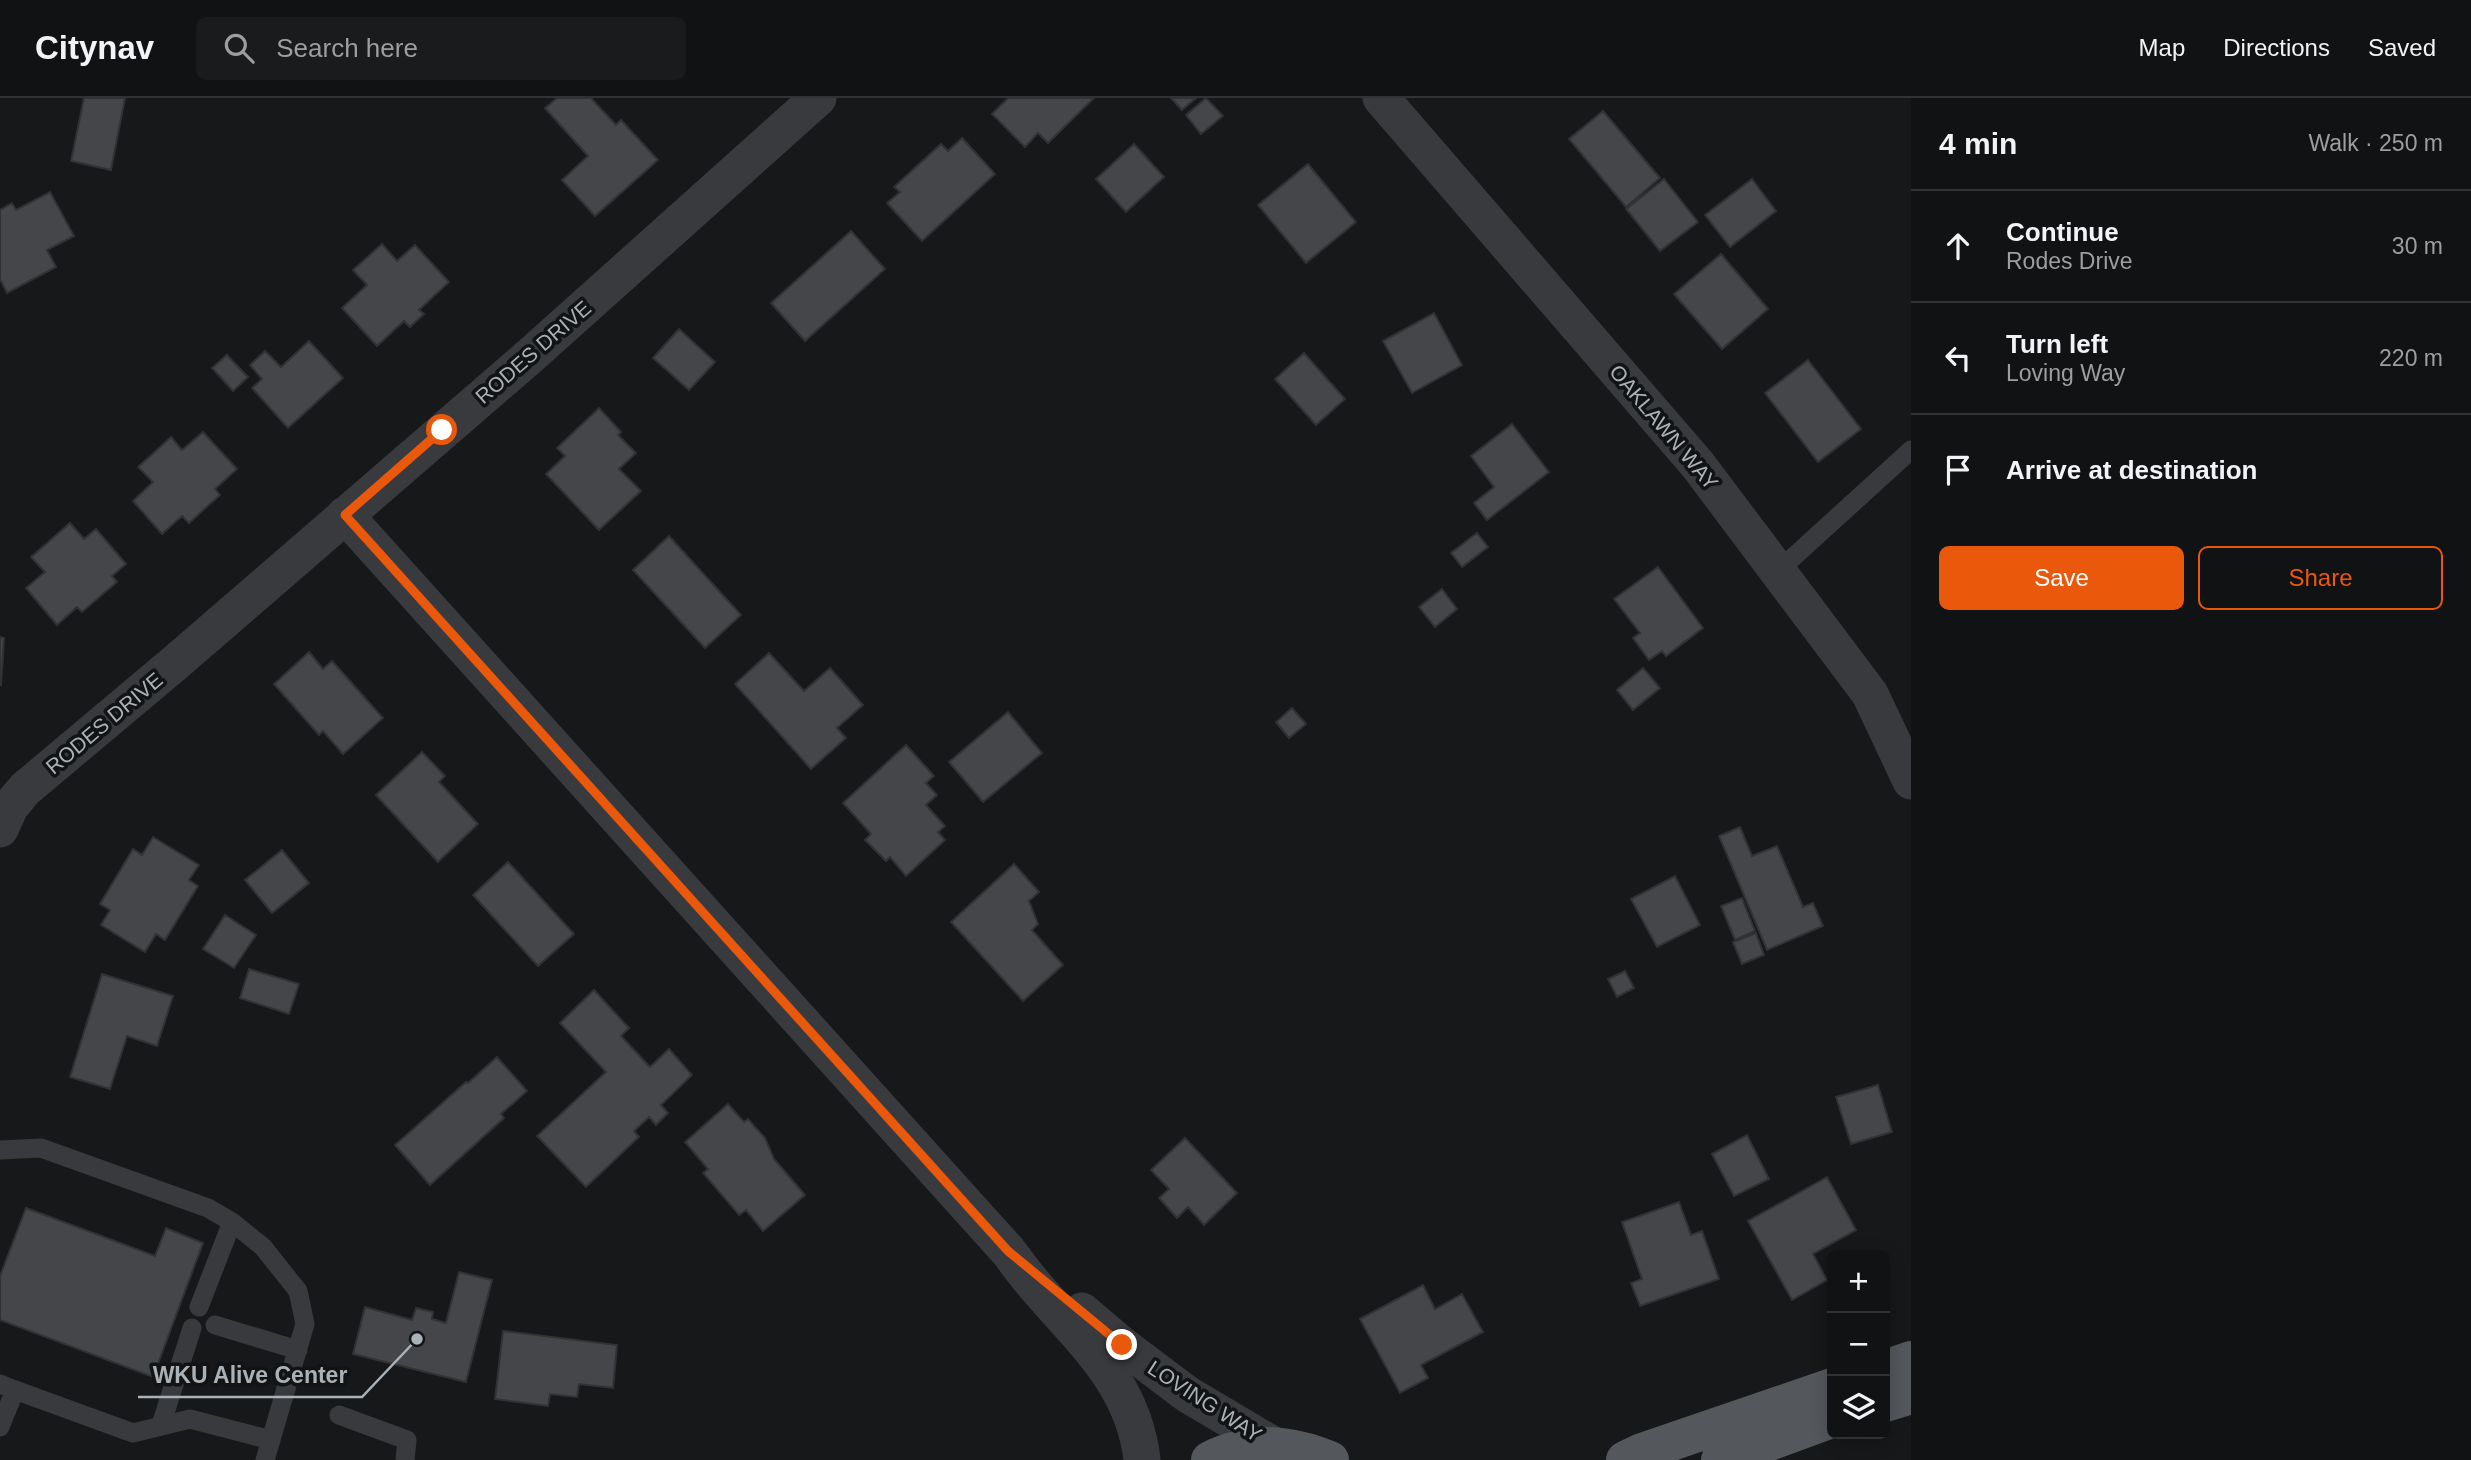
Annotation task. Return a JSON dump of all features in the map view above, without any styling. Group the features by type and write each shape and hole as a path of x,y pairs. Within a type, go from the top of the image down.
{"main road":[{"path":"1890,1367 1911,1360"},
{"path":"1625,1460 1827,1389"},
{"path":"1890,1401 1911,1395"},
{"path":"1720,1460 1827,1421"},
{"path":"1210,1460 1240,1450 1273,1445 1298,1448 1330,1460"}],"street":[{"name":"OAKLAWN WAY","path":"1381,98 1698,465 1870,694 1911,781"},
{"name":"RODES DRIVE","path":"0,829 10,807 25,789 575,316 794,106"},
{"name":"LOVING WAY","path":"345,515 1088,1343 1112,1376 1128,1405 1142,1460"},
{"name":"LOVING WAY","path":"1008,1251 1122,1345 1187,1394 1273,1445"}],"lane":[{"path":"1778,571 1911,450"},
{"path":"0,1150 41,1148 208,1208 233,1222 263,1247 298,1291 305,1324 265,1460"},
{"path":"199,1307 233,1222"},
{"path":"215,1325 298,1350"},
{"path":"161,1425 192,1328"},
{"path":"0,1427 7,1387 133,1433 190,1419 271,1440"},
{"path":"340,1415 407,1440 405,1460"}],"building":[{"path":"84,98 125,98 111,170 71,161"},
{"path":"557,98 591,98 616,125 621,120 658,160 595,216 562,180 588,156 545,108"},
{"path":"1008,98 1094,98 1048,143 1038,133 1025,147 992,114"},
{"path":"1171,98 1196,98 1182,110"},
{"path":"1206,98 1223,116 1201,134 1186,115"},
{"path":"1603,111 1660,178 1626,207 1569,139"},
{"path":"962,138 995,174 922,241 887,203 900,192 894,187 941,144 948,151"},
{"path":"1134,144 1164,177 1126,212 1096,179"},
{"path":"1308,164 1356,222 1306,263 1258,205"},
{"path":"1664,179 1698,222 1660,251 1626,209"},
{"path":"1752,179 1776,211 1730,247 1705,215"},
{"path":"50,192 74,236 47,250 56,267 7,293 0,279 0,210 12,203 16,210"},
{"path":"851,231 885,269 805,341 771,303"},
{"path":"382,244 397,261 415,245 449,282 419,310 424,314 410,327 404,321 377,346 342,308 367,285 353,270"},
{"path":"1721,254 1768,309 1722,349 1674,294"},
{"path":"1434,313 1462,365 1412,393 1383,341"},
{"path":"679,329 715,362 689,390 653,358"},
{"path":"309,341 343,378 288,428 252,388 262,379 250,365 265,351 281,367"},
{"path":"1304,353 1345,399 1316,425 1275,379"},
{"path":"227,355 248,377 233,391 212,368"},
{"path":"1808,360 1861,429 1818,462 1765,393"},
{"path":"599,408 621,432 618,435 636,453 619,469 641,491 599,530 546,474 565,456 557,448"},
{"path":"1512,424 1549,472 1487,520 1474,503 1494,487 1471,456"},
{"path":"203,432 237,469 215,489 220,495 189,523 182,516 162,534 133,501 153,482 138,467 171,437 182,450"},
{"path":"70,523 84,539 96,529 126,564 112,576 117,582 82,612 77,607 57,625 26,588 45,572 31,557"},
{"path":"1477,533 1488,547 1462,567 1451,553"},
{"path":"669,536 741,615 705,648 633,570"},
{"path":"1658,567 1703,628 1666,656 1662,651 1649,660 1633,638 1640,633 1614,599"},
{"path":"1442,589 1457,609 1435,627 1419,607"},
{"path":"0,637 4,638 1,685 0,685"},
{"path":"309,652 323,669 332,661 383,718 343,754 323,731 319,735 274,684"},
{"path":"769,653 804,691 830,668 863,705 837,728 846,738 811,769 735,684"},
{"path":"1643,668 1660,688 1633,710 1617,690"},
{"path":"1292,708 1306,724 1289,738 1276,722"},
{"path":"1008,712 1042,753 983,802 949,762"},
{"path":"906,745 934,776 926,783 937,795 926,805 945,826 938,832 945,840 906,876 890,857 886,861 865,840 871,834 843,803"},
{"path":"422,752 445,776 439,782 478,824 438,862 376,795"},
{"path":"1740,827 1752,856 1777,846 1803,907 1813,903 1823,926 1767,950 1719,836"},
{"path":"153,837 199,865 189,880 198,886 165,940 156,934 145,952 101,925 110,910 100,904 133,849 142,855"},
{"path":"282,850 309,883 272,913 245,880"},
{"path":"508,862 574,934 538,966 473,895"},
{"path":"1014,864 1039,892 1029,901 1038,924 1032,930 1063,965 1023,1001 951,922"},
{"path":"1675,876 1700,925 1657,947 1631,899"},
{"path":"1742,898 1755,931 1735,940 1721,906"},
{"path":"225,915 256,935 234,968 203,949"},
{"path":"1756,933 1764,955 1742,964 1733,942"},
{"path":"249,969 299,984 289,1014 240,998"},
{"path":"1625,971 1634,988 1617,997 1608,979"},
{"path":"102,974 173,996 157,1046 127,1036 110,1089 70,1077"},
{"path":"594,990 629,1028 621,1036 650,1067 669,1049 692,1075 661,1105 668,1113 656,1125 649,1117 634,1131 639,1137 586,1187 537,1136 606,1072 560,1023"},
{"path":"497,1057 527,1091 501,1114 504,1118 430,1185 395,1145"},
{"path":"1878,1085 1892,1132 1851,1144 1836,1097"},
{"path":"728,1104 744,1122 748,1119 765,1138 774,1159 805,1195 763,1231 746,1210 739,1215 703,1173 708,1169 685,1142"},
{"path":"1747,1135 1769,1179 1734,1196 1712,1154"},
{"path":"1185,1138 1237,1193 1204,1225 1188,1207 1177,1218 1159,1198 1169,1189 1151,1170"},
{"path":"1827,1177 1856,1230 1813,1254 1827,1280 1792,1300 1748,1221"},
{"path":"1679,1202 1691,1235 1702,1231 1719,1279 1640,1306 1631,1283 1642,1279 1622,1222"},
{"path":"26,1208 155,1256 166,1228 203,1243 153,1377 0,1320 0,1276"},
{"path":"459,1272 492,1280 466,1382 353,1354 365,1307 412,1320 416,1308 433,1312 432,1319 446,1323"},
{"path":"1423,1285 1435,1309 1462,1294 1483,1332 1421,1365 1428,1378 1400,1393 1360,1319"},
{"path":"503,1331 617,1345 613,1388 579,1384 577,1397 550,1394 548,1406 495,1399"}],"place":[{"name":"WKU Alive Center","path":"417,1339"}],"route":[{"path":"442,430 345,515 1008,1251 1122,1345"}]}
